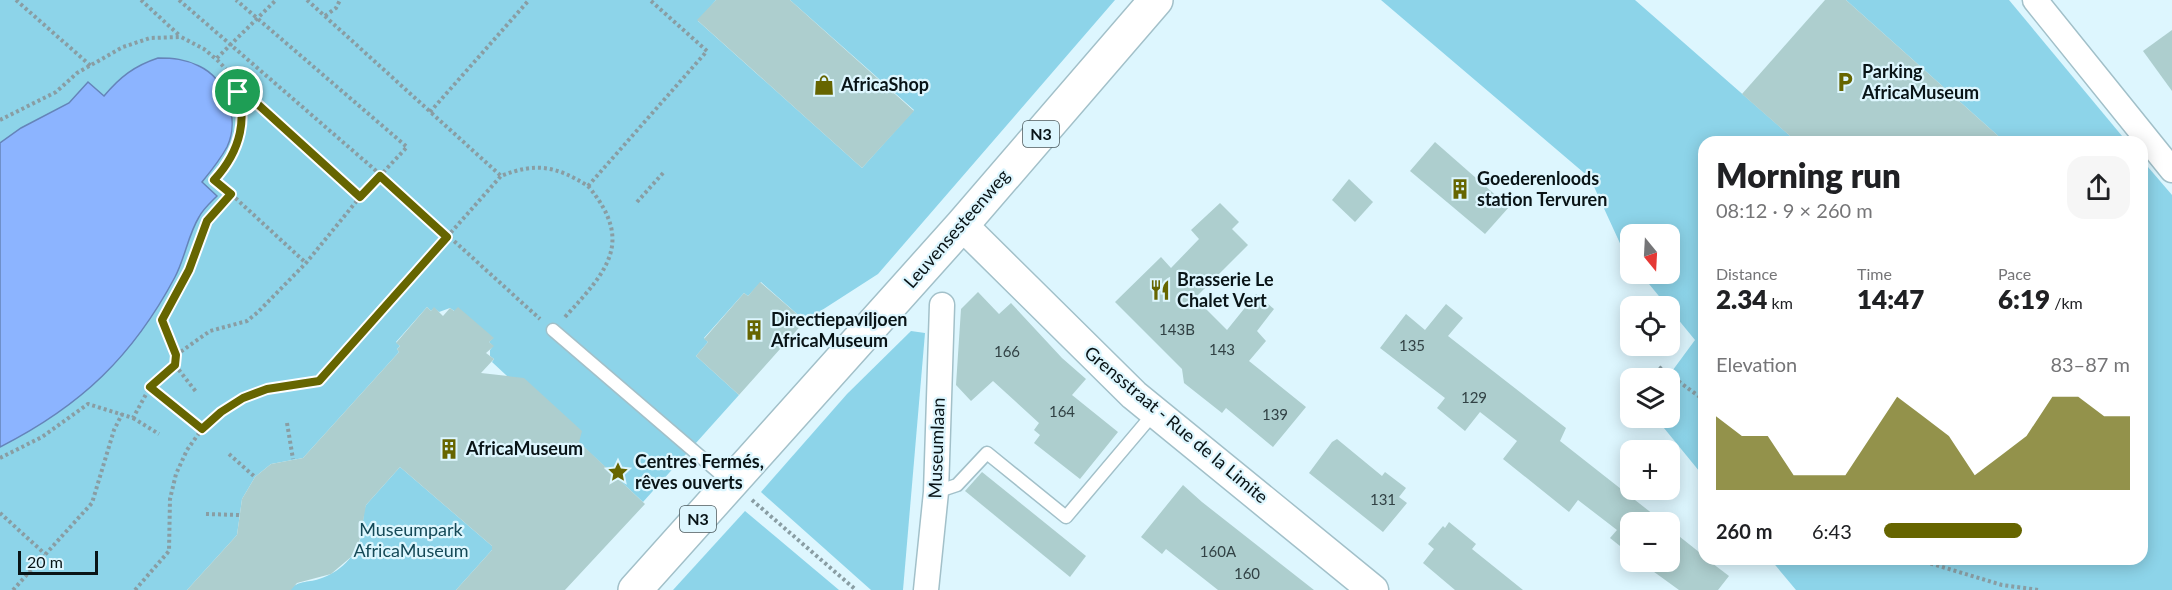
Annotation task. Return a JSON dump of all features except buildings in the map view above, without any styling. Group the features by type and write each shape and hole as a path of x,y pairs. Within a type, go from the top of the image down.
{"main road":[{"name":"Leuvensesteenweg","path":"635,590 962,225 1155,0"}],"street":[{"path":"2036,0 2145,136"},
{"path":"2148,140 2172,170"},
{"name":"Grensstraat - Rue de la Limite","path":"962,225 1110,373 1373,590"},
{"name":"Museumlaan","path":"926,590 936,492 942,305"}],"lane":[{"path":"553,330 731,483"},
{"path":"936,492 957,485 987,453 1066,517 1155,412"}],"path":[{"path":"16,0 91,66"},
{"path":"141,0 181,37 204,49 225,67 238,92 243,120 237,147 214,180 306,263"},
{"path":"179,0 537,316"},
{"path":"176,355 210,331 247,321 306,263 360,197 407,147 236,0"},
{"path":"216,59 276,0"},
{"path":"307,0 501,176"},
{"path":"325,16 336,8 340,0"},
{"path":"430,112 529,0"},
{"path":"588,186 707,51 651,0"},
{"path":"0,120 56,92 77,73 132,44 150,38 181,37"},
{"path":"232,81 360,197"},
{"path":"135,590 169,551 170,499 176,474 187,450 202,429 221,412 243,398 267,389 319,381 501,176 520,169 544,167 567,173 588,186 603,204 610,221 612,251 606,268 553,330"},
{"path":"637,202 664,172"},
{"path":"133,418 150,387 175,365 176,355 162,320 189,270 207,221 231,194"},
{"path":"175,365 197,393"},
{"path":"1659,367 1698,396"},
{"path":"150,387 202,429"},
{"path":"0,458 42,437 88,404 133,418 159,434"},
{"path":"13,590 92,503 114,430 122,414"},
{"path":"287,423 293,459"},
{"path":"229,454 255,477"},
{"path":"731,483 856,590"},
{"path":"0,513 45,554"},
{"path":"206,514 239,515"},
{"path":"1936,565 2002,585 2039,590"}],"green space":[{"path":"0,0 716,0 698,21 862,168 914,110 790,0 1115,0 878,274 805,321 761,282 748,296 744,293 704,338 708,342 696,356 739,395 643,502 492,362 494,359 490,356 490,350 493,346 489,342 493,338 450,308 439,312 434,308 431,311 427,307 396,342 400,346 397,349 399,352 303,458 271,464 255,477 242,499 237,535 187,590 0,590"},
{"path":"1381,0 1635,0 1790,136 1698,136 1698,470 1680,448 1680,440 1674,440 1664,428 1680,428 1680,368 1674,368 1695,340 1680,322 1680,296 1659,296 1649,284 1680,284 1680,224 1620,224 1620,243 1590,178"},
{"path":"1846,0 2009,0 2122,136 1998,136"},
{"path":"2148,167 2172,195 2172,590 1796,590 1775,565 2148,565"},
{"path":"911,331 925,333 903,590 871,590 761,492 847,394"},
{"name":"Museumpark AfricaMuseum","path":"400,467 492,546 492,550 456,590 290,590 300,583 333,573 346,563 359,543 366,505"},
{"path":"745,511 839,590 673,590"}],"water":[{"path":"158,58 179,59 199,66 209,72 224,90 231,113 231,136 227,147 202,182 217,196 195,224 175,277 159,305 123,355 80,396 56,414 0,447 0,143 21,128 69,103 88,82 104,96 128,73"}],"place":[{"name":"Parking AfricaMuseum","path":"1845,82"},
{"name":"AfricaShop","path":"824,85"},
{"name":"Goederenloods station Tervuren","path":"1460,189"},
{"name":"Brasserie Le Chalet Vert","path":"1160,290"},
{"name":"Directiepaviljoen AfricaMuseum","path":"754,330"},
{"name":"AfricaMuseum","path":"449,449"},
{"name":"Centres Fermés, rêves ouverts","path":"618,472"}],"route":[{"path":"232,81 360,197 380,176 447,237 319,381 267,389 243,398 221,412 202,429 150,387 175,365 176,355 162,320 189,270 207,221 231,194 214,180 237,147 243,120 238,92 232,81"}]}
